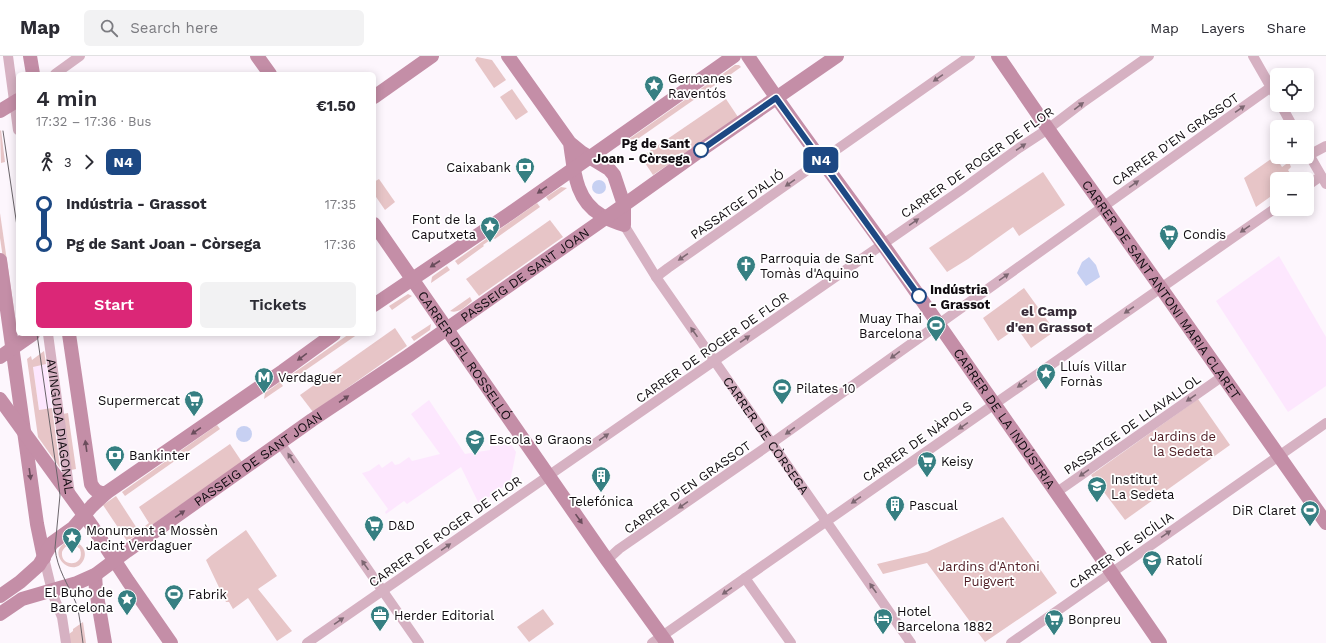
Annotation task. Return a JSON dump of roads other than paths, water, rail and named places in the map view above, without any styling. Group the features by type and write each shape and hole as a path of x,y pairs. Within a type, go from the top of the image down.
{"main road":[{"path":"30,56 33,72"},
{"path":"257,56 269,72"},
{"path":"376,96 432,56"},
{"path":"508,56 570,143 609,169 614,175 624,205 624,225 606,218 596,211 582,197 577,182 570,143"},
{"path":"376,304 446,257 734,56"},
{"name":"CARRER DE LA INDÚSTRIA","path":"748,56 776,98 822,160 995,403 1160,643"},
{"name":"PASSEIG DE SANT JOAN","path":"57,588 95,575 312,420 446,329 837,56"},
{"name":"CARRER DE SANT ANTONI MARIA CLARET","path":"998,56 1048,130 1161,288 1326,524"},
{"path":"0,111 16,101"},
{"name":"CARRER DEL ROSSELLÓ","path":"376,227 607,560 660,641"},
{"path":"0,260 37,524 44,558"},
{"path":"0,357 30,336"},
{"path":"70,336 91,484 99,493 106,493"},
{"path":"0,596 39,565 52,543 73,528 106,493 331,336"},
{"path":"0,400 71,498"},
{"name":"AVINGUDA DIAGONAL","path":"71,498 80,519 114,560 171,643"},
{"path":"95,575 105,643"},
{"path":"0,614 22,599 57,588"}],"street":[{"path":"8,56 16,101"},
{"path":"58,72 80,56"},
{"name":"PASSATGE D'ALIÓ","path":"656,277 970,56"},
{"name":"CARRER DE ROGER DE FLOR","path":"307,643 1019,148 1048,130 1082,103 1149,56"},
{"path":"1253,56 1270,87"},
{"name":"CARRER D'EN GRASSOT","path":"607,560 619,549 772,443 1270,87"},
{"path":"1314,151 1326,146"},
{"path":"1314,163 1324,180 1314,184"},
{"name":"CARRER DE NÀPOLS","path":"660,641 826,520 1270,212"},
{"name":"CARRER DE CÒRSEGA","path":"624,225 656,277 911,643"},
{"name":"AVINGUDA DIAGONAL","path":"48,336 71,498"},
{"name":"PASSATGE DE LLAVALLOL","path":"1057,492 1223,376"},
{"name":"CARRER DE SICÍLIA","path":"1011,643 1326,423"},
{"path":"280,443 419,643"},
{"path":"44,558 57,588 66,643"},
{"path":"745,578 791,643"}],"water":[{"path":"596,180 602,180 606,184 606,190 602,194 596,194 592,190 592,184"},
{"path":"1089,257 1096,265 1100,277 1086,286 1077,273 1082,262"},
{"path":"244,426 251,431 252,434 247,441 244,442 237,437 236,434 241,427"}],"tram line":[{"path":"3,131 16,219"},
{"path":"37,336 60,495 55,548 56,556 60,570 76,603 83,643"}],"place":[{"name":"Germanes Raventós","path":"654,102"},
{"name":"Pg de Sant Joan - Còrsega","path":"701,150"},
{"name":"Caixabank","path":"525,184"},
{"name":"Font de la Caputxeta","path":"490,243"},
{"name":"Condis","path":"1169,251"},
{"name":"Parroquia de Sant Tomàs d'Aquino","path":"746,282"},
{"name":"Indústria - Grassot","path":"919,296"},
{"name":"Muay Thai Barcelona","path":"936,342"},
{"name":"Lluís Villar Fornàs","path":"1046,390"},
{"name":"Verdaguer","path":"264,394"},
{"name":"Pilates 10","path":"782,405"},
{"name":"Supermercat","path":"194,417"},
{"name":"Escola 9 Graons","path":"475,456"},
{"name":"Bankinter","path":"115,472"},
{"name":"Keisy","path":"927,478"},
{"name":"Telefónica","path":"601,493"},
{"name":"Institut La Sedeta","path":"1097,503"},
{"name":"Pascual","path":"895,522"},
{"name":"DiR Claret","path":"1310,527"},
{"name":"D&D","path":"374,542"},
{"name":"Monument a Mossèn Jacint Verdaguer","path":"72,554"},
{"name":"Ratolí","path":"1152,577"},
{"name":"Fabrik","path":"174,611"},
{"name":"El Buho de Barcelona","path":"127,616"},
{"name":"Herder Editorial","path":"380,632"},
{"name":"Hotel Barcelona 1882","path":"883,635"},
{"name":"Bonpreu","path":"1054,636"}],"district":[{"name":"el Camp d'en Grassot","path":"1049,320"}],"park label":[{"name":"Jardins de la Sedeta","path":"1183,444"},
{"name":"Jardins d'Antoni Puigvert","path":"989,574"}]}
